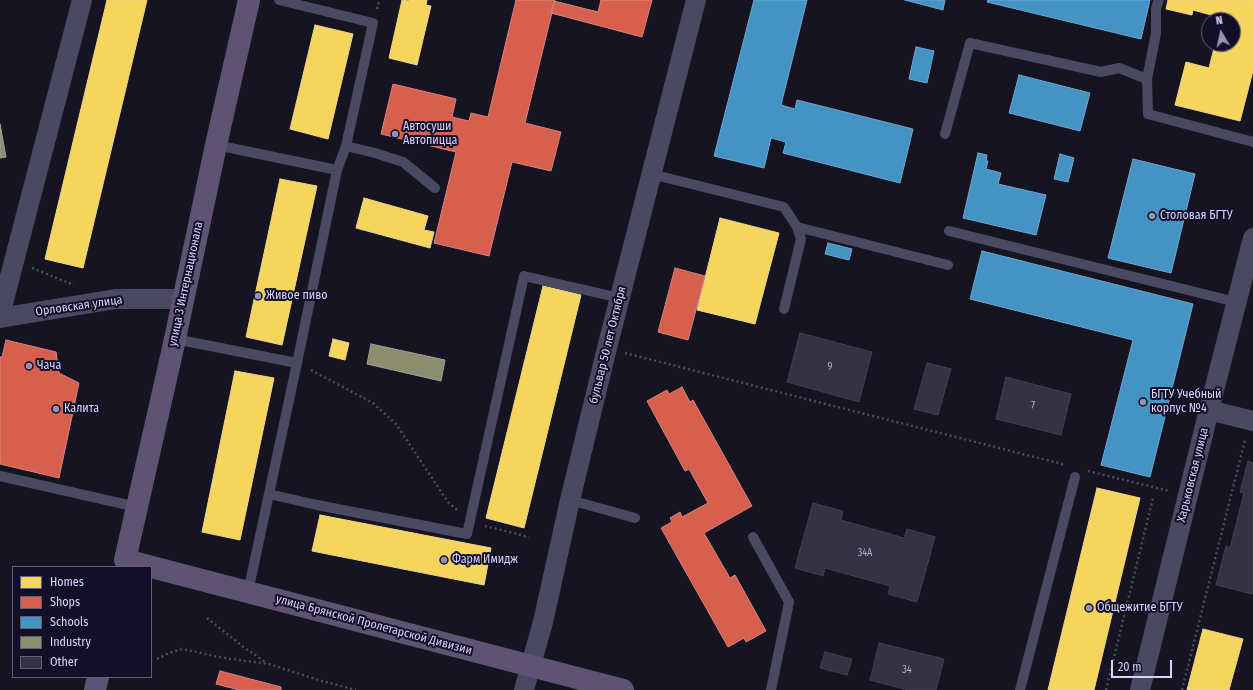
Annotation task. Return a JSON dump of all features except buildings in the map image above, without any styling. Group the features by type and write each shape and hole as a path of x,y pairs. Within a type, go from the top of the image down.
{"main road":[{"name":"улица 3 Интернационала","path":"124,563 175,339 216,145 249,0"},
{"name":"улица Брянской Пролетарской Дивизии","path":"124,563 137,566"},
{"name":"улица Брянской Пролетарской Дивизии","path":"152,570 248,592 623,690"}],"street":[{"path":"0,316 82,0"},
{"name":"бульвар 50 лет Октября","path":"524,690 543,622 570,500 607,348 696,0"},
{"name":"Харьковская улица","path":"1140,690 1253,238"},
{"name":"Орловская улица","path":"0,316 116,299 183,298"},
{"path":"1209,410 1252,420"},
{"path":"95,690 98,678"}],"lane":[{"path":"248,592 270,494 336,170 346,146 373,23 278,0"},
{"path":"1159,0 1156,8 1156,33 1147,79 1148,114 1253,142"},
{"path":"944,134 970,43 1101,72 1119,68 1147,79"},
{"path":"216,145 336,170"},
{"path":"346,146 403,162 435,188"},
{"path":"651,174 784,207 797,227 800,239 784,309"},
{"path":"797,227 948,265"},
{"path":"949,231 1236,302"},
{"path":"270,494 317,505 467,534 524,276 620,298"},
{"path":"175,339 297,363"},
{"path":"0,476 137,507"},
{"path":"1020,690 1074,477"},
{"path":"570,500 635,518"},
{"path":"753,537 789,602 771,690"}],"path":[{"path":"14,261 76,286"},
{"path":"607,348 1072,467"},
{"path":"297,363 373,403 396,424 448,502 469,522 529,538"},
{"path":"1182,690 1252,420"},
{"path":"1088,471 1188,496"},
{"path":"1106,690 1153,498"},
{"path":"207,618 246,650 269,664"},
{"path":"157,660 182,649 224,658 269,664 356,690"}],"place":[{"name":"Автосуши Автопицца","path":"395,134"},
{"name":"Столовая БГТУ","path":"1152,216"},
{"name":"Живое пиво","path":"258,296"},
{"name":"Чача","path":"29,366"},
{"name":"БГТУ Учебный корпус №4","path":"1143,402"},
{"name":"Калита","path":"56,409"},
{"name":"Фарм Имидж","path":"444,560"},
{"name":"Общежитие БГТУ","path":"1089,608"}]}
